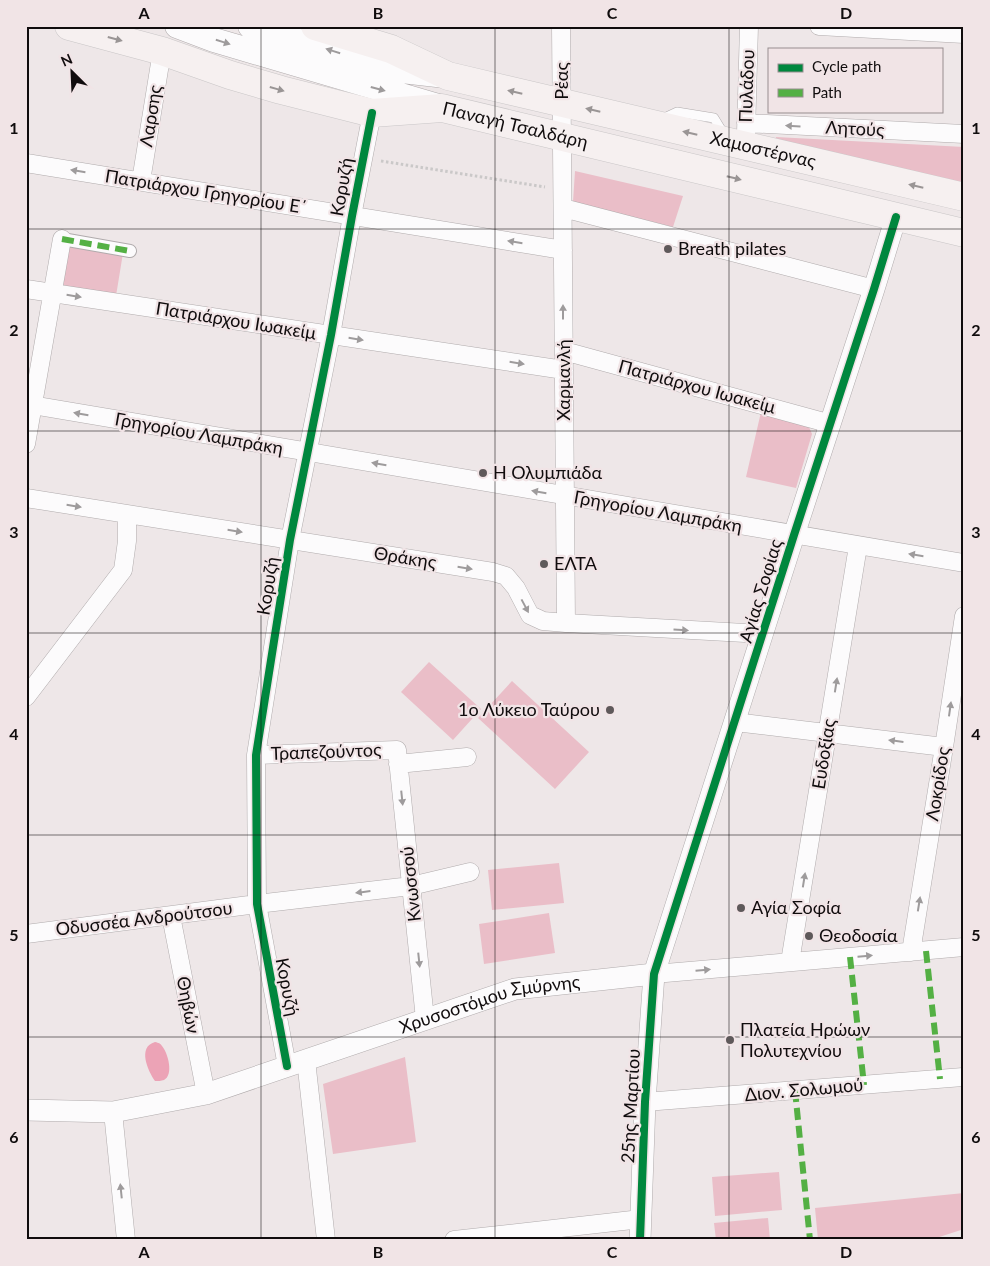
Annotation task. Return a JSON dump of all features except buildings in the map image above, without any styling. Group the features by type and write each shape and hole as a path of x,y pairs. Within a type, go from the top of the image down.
{"main road":[{"name":"Παναγή Τσαλδάρη","path":"68,26 162,51 239,78 372,113 442,108 964,234"},
{"path":"177,26 214,40 442,108"},
{"path":"250,26 402,71 448,76"},
{"path":"332,29 392,49 448,76"},
{"name":"Χαμοστέρνας","path":"448,76 652,124 740,137 964,197"}],"street":[{"name":"Ρέας","path":"561,26 562,136"},
{"name":"Πυλάδου","path":"740,137 750,26"},
{"path":"819,26 964,34"},
{"name":"Λαρσης","path":"141,181 162,51"},
{"name":"Κορυζή","path":"326,1240 297,1063 257,904 256,755 290,540 331,335 372,113"},
{"name":"Λητούς","path":"740,137 964,134"},
{"name":"Χαρμανλή","path":"562,136 566,623"},
{"name":"Πατριάρχου Γρηγορίου Ε΄","path":"26,163 563,250"},
{"path":"563,208 874,288"},
{"name":"Αγίας Σοφίας","path":"654,974 896,217"},
{"path":"26,444 29,405 62,238 130,251"},
{"name":"Πατριάρχου Ιωακείμ","path":"26,289 564,370"},
{"name":"Πατριάρχου Ιωακείμ","path":"564,351 831,424"},
{"name":"Γρηγορίου Λαμπράκη","path":"29,405 964,563"},
{"name":"Θράκης","path":"26,498 493,572 506,576 516,588 530,614 544,621 763,634"},
{"path":"26,697 123,570 127,542 127,514"},
{"name":"Ευδοξίας","path":"790,962 858,546"},
{"name":"Λοκρίδος","path":"911,952 964,616"},
{"path":"735,722 944,747"},
{"name":"Τραπεζούντος","path":"256,755 467,757"},
{"name":"Κνωσσού","path":"397,757 425,1019"},
{"name":"Οδυσσέα Ανδρούτσου","path":"26,934 411,886 470,872"},
{"name":"Θηβών","path":"171,916 206,1094"},
{"name":"Χρυσοστόμου Σμύρνης","path":"26,1110 113,1112 206,1094 515,989 654,974 964,948"},
{"name":"25ης Μαρτίου","path":"641,1229 645,1102 654,974"},
{"name":"Διον. Σολωμού","path":"645,1102 963,1077"},
{"path":"113,1112 126,1240"},
{"path":"454,1240 641,1229"}],"path":[{"path":"363,158 563,190"}],"shaded area":[{"path":"776,137 964,147 964,187 775,140"},
{"path":"575,171 683,196 673,227 573,202"},
{"path":"67,243 123,253 116,296 60,285"},
{"path":"761,412 809,427 812,434 796,488 746,477"},
{"path":"429,662 481,709 453,740 401,692"},
{"path":"512,681 589,752 555,789 478,718"},
{"path":"559,863 564,903 492,910 488,870"},
{"path":"549,913 555,953 484,964 479,924"},
{"path":"155,1042 164,1049 169,1064 169,1074 162,1081 155,1081 147,1066 146,1049"},
{"path":"405,1057 416,1142 333,1154 323,1084"},
{"path":"779,1172 782,1210 715,1216 712,1177"},
{"path":"964,1193 964,1229 930,1240 818,1240 815,1208"},
{"path":"768,1218 770,1240 716,1240 714,1223"}],"marked path":[{"path":"62,239 130,251"},
{"path":"926,951 940,1079"},
{"path":"850,957 864,1085"},
{"path":"795,1090 810,1240"}],"cycle path":[{"path":"287,1066 257,904 256,755 290,540 331,335 372,113"},
{"path":"640,1240 645,1102 654,974 896,217"}],"place":[{"name":"Breath pilates","path":"668,249"},
{"name":"Η Ολυμπιάδα","path":"483,473"},
{"name":"ΕΛΤΑ","path":"544,564"},
{"name":"1ο Λύκειο Ταύρου","path":"610,710"},
{"name":"Αγία Σοφία","path":"741,908"},
{"name":"Θεοδοσία","path":"809,936"},
{"name":"Πλατεία Ηρώων Πολυτεχνίου","path":"730,1040"}]}
